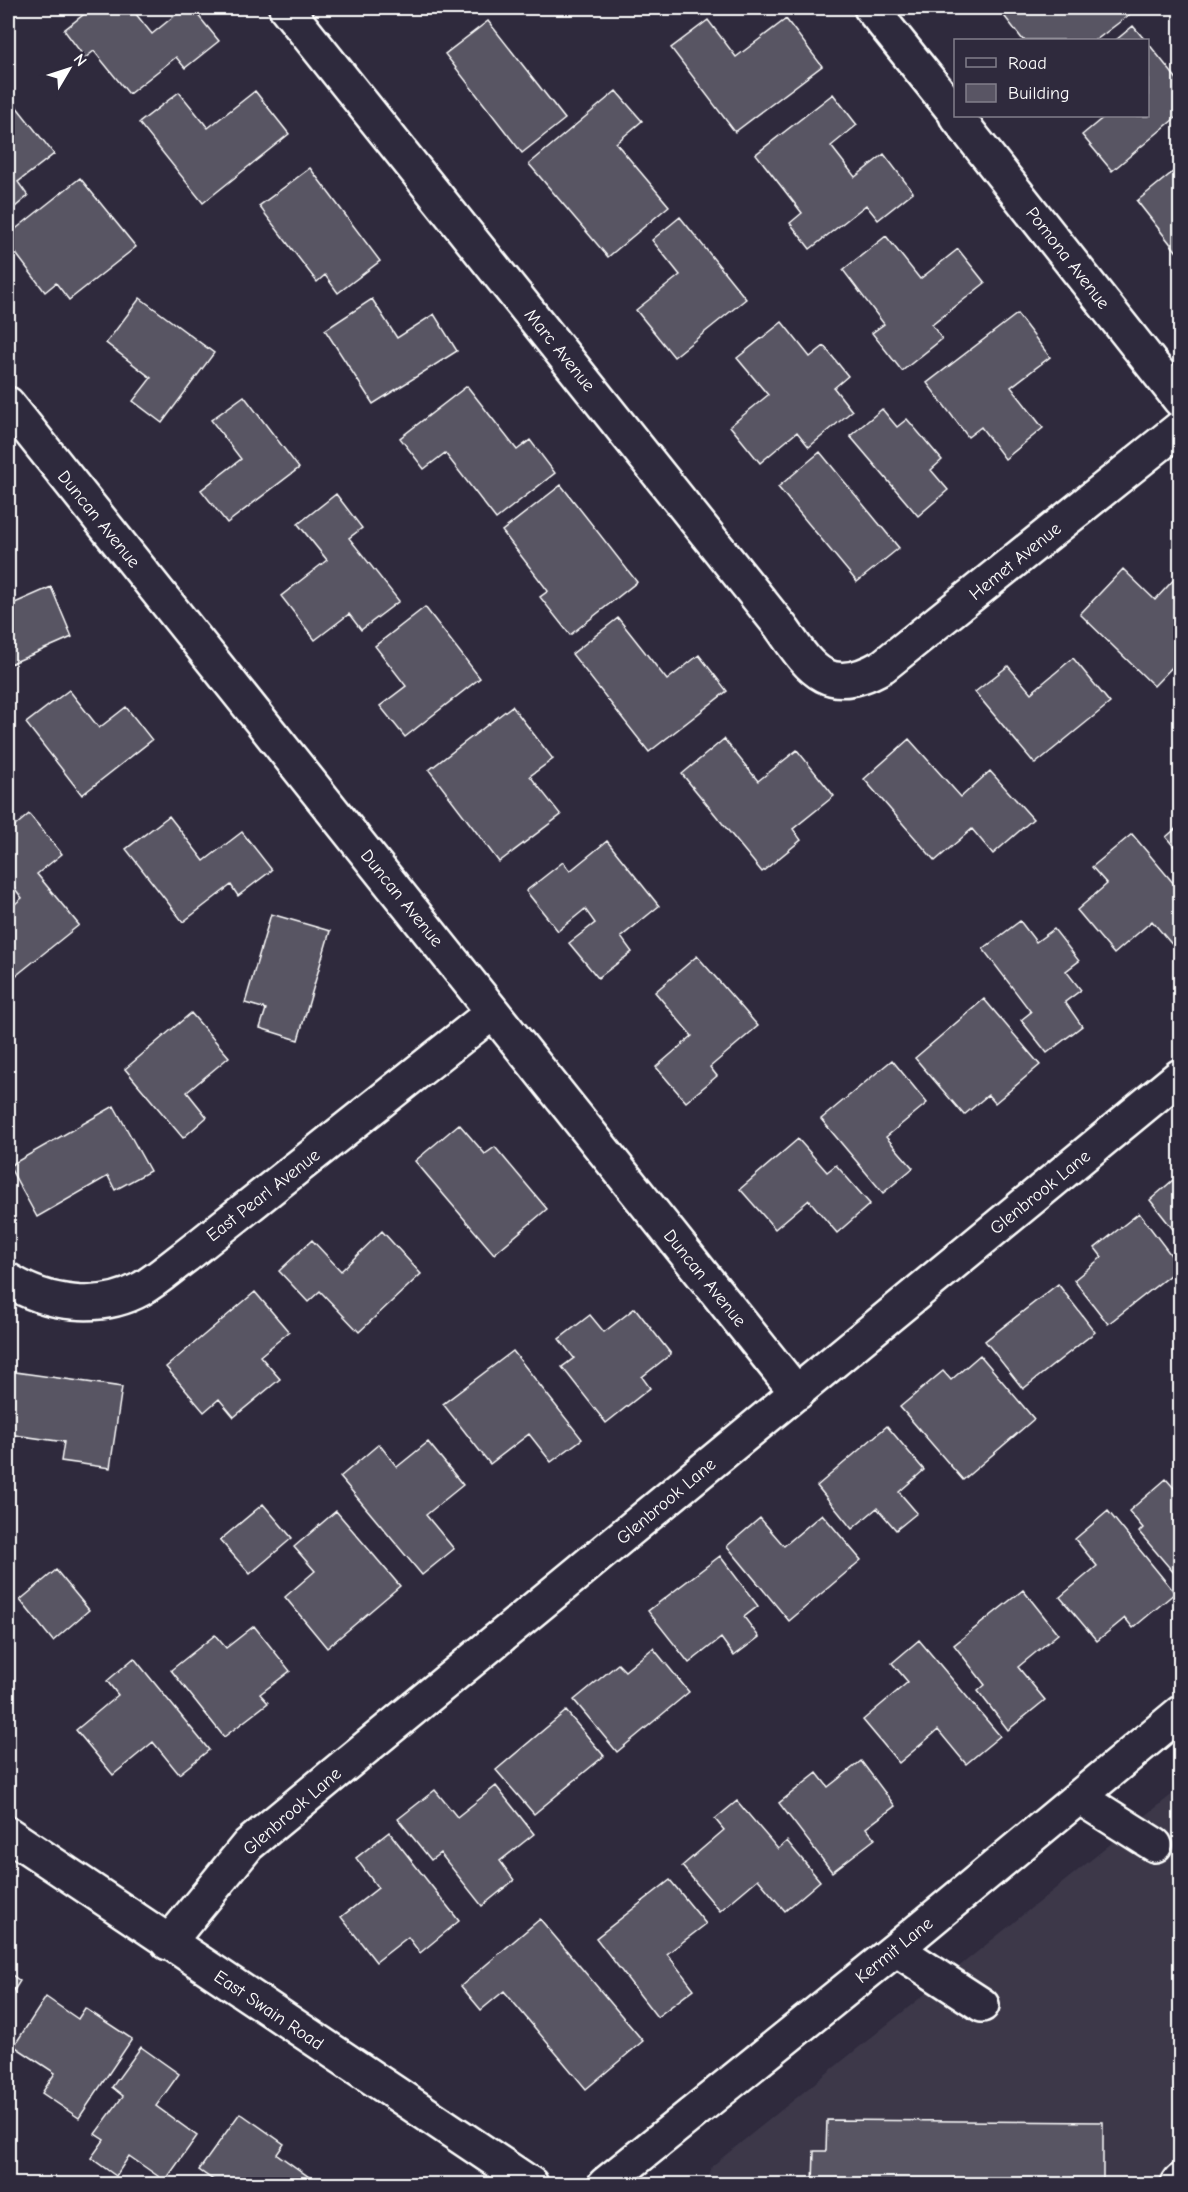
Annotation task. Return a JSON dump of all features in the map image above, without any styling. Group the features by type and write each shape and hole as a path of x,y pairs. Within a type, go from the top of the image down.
{"street":[{"name":"Marc Avenue","path":"286,8 781,627 806,663 827,679 842,680"},
{"name":"Pomona Avenue","path":"871,8 954,112"},
{"name":"Pomona Avenue","path":"958,117 1180,400"},
{"name":"Duncan Avenue","path":"8,404 797,1392"},
{"name":"Hemet Avenue","path":"842,680 866,676 883,666 1180,428"},
{"name":"East Pearl Avenue","path":"8,1280 32,1293 58,1301 86,1303 114,1299 140,1289 186,1256 493,1012"},
{"name":"Glenbrook Lane","path":"168,1943 248,1845 1180,1076"},
{"name":"Kermit Lane","path":"605,2184 896,1948 1180,1713"},
{"path":"1079,1797 1155,1845"},
{"name":"East Swain Road","path":"8,1834 531,2184"},
{"path":"896,1948 982,2005"}],"shaded area":[{"path":"1180,1788 1180,2184 707,2184 712,2166"}],"building":[{"path":"92,8 131,8 152,34 184,8 192,8 219,41 185,68 176,57 129,94 94,51 85,58 64,30"},
{"path":"998,8 1123,8 1129,15 1097,39 1022,39"},
{"path":"786,19 822,66 735,132 671,48 708,20 736,57"},
{"path":"488,21 565,119 522,153 445,54"},
{"path":"1133,26 1144,39 1117,39"},
{"path":"1149,44 1180,83 1180,114 1112,171 1082,135 1104,117 1149,117"},
{"path":"255,91 289,134 203,203 139,123 179,92 208,128"},
{"path":"616,91 642,121 616,143 669,206 608,257 529,164"},
{"path":"833,94 857,125 831,146 855,177 884,154 913,192 878,220 866,205 810,249 790,223 802,213 756,154"},
{"path":"8,96 54,154 18,182 28,196 8,213"},
{"path":"1179,167 1180,169 1180,256 1137,201"},
{"path":"310,168 380,261 338,293 325,275 317,282 259,206"},
{"path":"80,178 136,247 69,300 56,283 45,292 8,243 8,235"},
{"path":"680,217 746,299 674,357 636,310 680,275 652,240"},
{"path":"886,236 920,279 958,249 985,283 932,325 942,339 902,371 872,333 884,324 843,270"},
{"path":"140,298 214,353 162,423 133,401 151,378 106,343"},
{"path":"372,299 397,338 434,314 457,351 373,404 325,330"},
{"path":"1017,314 1050,357 1011,387 1043,428 1005,459 981,427 968,437 927,383"},
{"path":"782,322 810,357 824,346 848,376 834,388 852,411 809,447 797,432 760,463 730,426 768,395 737,358"},
{"path":"467,386 517,450 530,440 555,473 496,519 445,453 424,469 400,438"},
{"path":"244,396 299,468 227,523 201,490 241,459 211,420"},
{"path":"882,409 897,427 907,419 942,460 931,470 948,490 918,516 850,436"},
{"path":"820,452 899,548 857,582 778,487"},
{"path":"561,485 637,582 570,635 540,597 548,591 502,531"},
{"path":"336,494 362,528 349,538 399,601 361,630 349,614 315,640 281,596 327,560 298,524"},
{"path":"1123,569 1155,600 1180,573 1180,659 1154,686 1080,614"},
{"path":"51,587 72,637 8,665 8,606"},
{"path":"425,607 480,678 405,737 380,706 406,686 375,646"},
{"path":"618,618 667,680 699,655 727,691 649,752 572,654"},
{"path":"1073,658 1110,703 1035,764 975,692 1008,666 1031,693"},
{"path":"69,690 99,728 126,707 152,740 82,795 26,723"},
{"path":"512,706 553,759 530,776 561,815 499,862 429,770"},
{"path":"724,739 758,781 797,750 834,796 793,829 801,840 762,872 682,774"},
{"path":"909,739 961,797 990,771 1033,819 993,854 972,829 935,861 864,779"},
{"path":"29,814 62,854 37,874 79,925 8,982 8,910 22,898 8,880 8,832"},
{"path":"169,816 204,861 242,832 272,870 238,896 231,885 183,922 126,849"},
{"path":"1180,825 1180,854 1166,837"},
{"path":"1132,834 1180,891 1180,954 1152,921 1114,954 1077,910 1107,884 1092,867"},
{"path":"607,841 659,906 621,937 632,952 598,978 569,943 595,923 585,909 558,931 526,891 563,862 570,871"},
{"path":"271,914 330,931 298,1040 260,1028 266,1009 245,1003"},
{"path":"1020,921 1036,942 1054,929 1079,961 1066,971 1081,990 1065,1002 1082,1026 1047,1053 1021,1020 1031,1012 983,949"},
{"path":"697,956 758,1026 710,1067 717,1076 686,1102 656,1067 692,1036 655,992"},
{"path":"984,999 1040,1065 995,1103 988,1095 964,1115 915,1058"},
{"path":"191,1013 229,1057 187,1092 207,1117 183,1138 125,1069"},
{"path":"892,1060 927,1103 886,1137 913,1168 883,1193 821,1119"},
{"path":"114,1106 150,1171 115,1190 108,1176 37,1217 9,1166"},
{"path":"459,1124 485,1154 495,1147 547,1209 494,1254 415,1161"},
{"path":"798,1139 827,1172 836,1165 870,1204 837,1233 809,1200 775,1229 740,1189"},
{"path":"1180,1174 1180,1238 1150,1200"},
{"path":"1139,1213 1180,1267 1108,1324 1074,1280 1102,1257 1095,1248"},
{"path":"382,1231 421,1274 359,1332 320,1291 308,1302 279,1271 312,1240 341,1271"},
{"path":"1058,1284 1095,1332 1023,1389 985,1341"},
{"path":"255,1292 289,1332 260,1356 280,1379 234,1417 219,1399 204,1412 166,1367"},
{"path":"635,1308 671,1354 642,1377 650,1388 606,1423 562,1367 574,1358 559,1339 590,1315 604,1332"},
{"path":"513,1351 582,1439 551,1462 529,1434 490,1464 443,1404"},
{"path":"980,1355 1034,1419 963,1480 900,1407 943,1371 951,1380"},
{"path":"8,1371 122,1387 110,1468 61,1461 64,1442 8,1434"},
{"path":"887,1426 924,1470 899,1492 917,1513 896,1530 877,1508 852,1529 817,1486"},
{"path":"428,1442 463,1485 426,1515 454,1549 422,1575 340,1477 379,1444 397,1467"},
{"path":"1166,1479 1180,1495 1180,1580 1139,1532 1143,1528 1129,1511"},
{"path":"263,1504 292,1538 250,1574 220,1540"},
{"path":"336,1511 400,1586 327,1648 285,1597 315,1571 294,1547"},
{"path":"1108,1511 1175,1593 1133,1628 1125,1618 1097,1641 1060,1597 1097,1566 1075,1539"},
{"path":"822,1514 861,1560 789,1621 727,1546 760,1518 784,1546"},
{"path":"720,1556 758,1606 744,1617 759,1637 734,1656 721,1638 689,1663 648,1611"},
{"path":"56,1570 89,1610 53,1641 20,1600"},
{"path":"1023,1590 1058,1634 1018,1667 1045,1700 1008,1730 978,1691 985,1685 954,1645"},
{"path":"254,1626 290,1671 260,1694 268,1703 224,1737 171,1670 215,1635 226,1648"},
{"path":"919,1640 1000,1736 966,1764 938,1730 899,1763 863,1720 908,1682 892,1663"},
{"path":"653,1648 689,1692 617,1752 574,1700 618,1664 625,1671"},
{"path":"134,1658 209,1750 179,1774 153,1742 113,1775 76,1730 118,1695 107,1681"},
{"path":"566,1711 604,1756 534,1814 496,1770"},
{"path":"861,1761 895,1806 866,1828 875,1839 832,1872 779,1803 817,1773 828,1787"},
{"path":"496,1786 534,1834 500,1861 514,1880 482,1906 440,1853 431,1860 398,1819 435,1790 457,1817"},
{"path":"737,1801 778,1849 787,1841 820,1881 785,1911 758,1879 720,1911 682,1866 724,1830 715,1819"},
{"path":"389,1832 459,1921 420,1953 408,1937 376,1962 341,1917 378,1888 356,1858"},
{"path":"670,1880 706,1924 667,1954 694,1989 657,2017 596,1938"},
{"path":"540,1919 643,2041 586,2089 504,1991 481,2010 461,1986"},
{"path":"8,1972 20,1981 8,2000"},
{"path":"46,1997 78,2019 85,2008 132,2039 79,2118 42,2093 55,2073 14,2046"},
{"path":"141,2047 179,2074 156,2106 197,2136 165,2181 129,2156 116,2176 91,2158 104,2140 95,2134 123,2096 112,2087"},
{"path":"240,2113 284,2144 277,2154 309,2177 304,2184 219,2184 199,2170"},
{"path":"827,2120 1103,2122 1103,2184 813,2184 814,2151 826,2151"}]}
